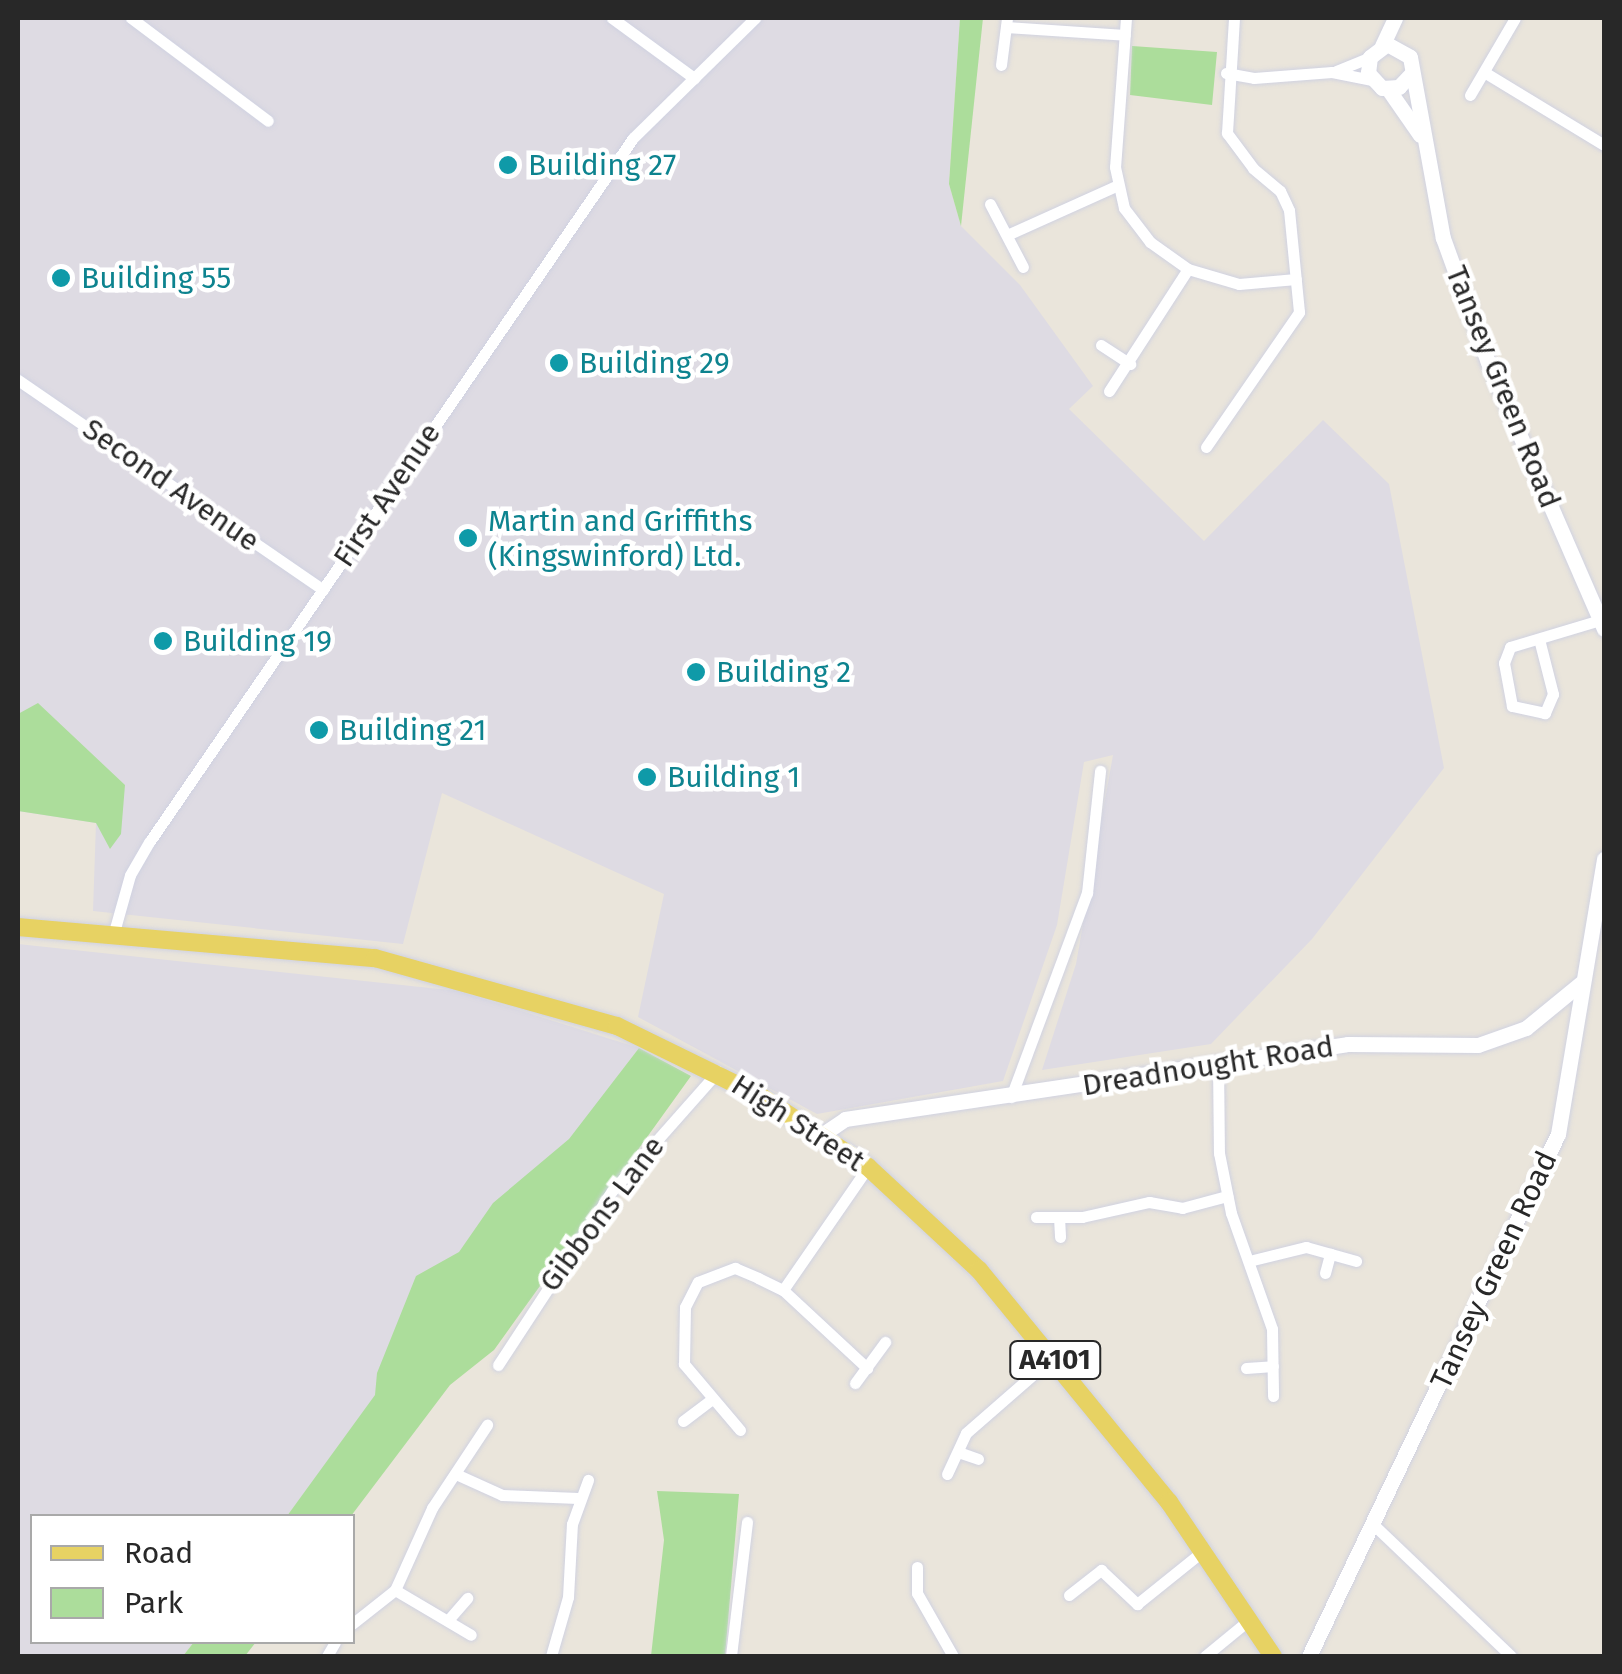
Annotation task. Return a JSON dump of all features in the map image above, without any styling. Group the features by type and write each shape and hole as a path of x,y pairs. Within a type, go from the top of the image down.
{"main road":[{"name":"A4101","path":"18,926 114,932"},
{"name":"High Street","path":"114,932 375,958 650,1040 718,1071 822,1134 868,1167 979,1270 1053,1357 1203,1551 1273,1656"}],"street":[{"path":"131,18 268,122"},
{"path":"612,18 694,78"},
{"name":"First Avenue","path":"114,932 130,875 150,841 633,138 756,18"},
{"path":"1126,18 1116,186 1124,208 1150,242 1188,269 1252,285 1296,279"},
{"path":"1206,447 1296,323 1289,210 1280,192 1252,168 1227,133 1226,73 1234,18"},
{"name":"Tansey Green Road","path":"1397,18 1443,238 1488,362 1602,624"},
{"name":"Tansey Green Road","path":"1397,18 1376,51 1372,80 1388,89 1422,138"},
{"path":"1470,95 1515,18"},
{"path":"1001,64 1006,22 1124,36"},
{"path":"1332,72 1376,51 1402,48"},
{"path":"1226,73 1254,78 1332,72 1372,80"},
{"path":"1484,72 1604,145"},
{"path":"1388,89 1410,75"},
{"path":"1007,235 1116,186"},
{"path":"990,204 1023,267"},
{"path":"1109,391 1188,269"},
{"path":"1101,345 1130,364"},
{"name":"Second Avenue","path":"18,380 323,590"},
{"path":"1539,639 1553,694 1545,713 1512,706 1504,663 1510,648 1539,639 1602,624"},
{"path":"1012,1096 1086,894 1100,770"},
{"name":"Tansey Green Road","path":"1309,1656 1375,1526 1558,1134 1604,860"},
{"name":"Dreadnought Road","path":"822,1134 845,1119 1348,1044 1478,1044 1526,1028 1581,983"},
{"path":"1218,1062 1226,1196 1272,1329 1273,1396"},
{"name":"Gibbons Lane","path":"498,1364 612,1191 718,1071"},
{"path":"783,1290 868,1167"},
{"path":"1036,1217 1059,1217 1137,1202 1182,1208 1226,1196"},
{"path":"1059,1217 1060,1237"},
{"path":"1250,1260 1306,1247 1356,1262"},
{"path":"1325,1273 1330,1254"},
{"path":"740,1430 684,1364 680,1339 684,1307 698,1282 735,1268 783,1290 867,1368"},
{"path":"855,1384 884,1342"},
{"path":"947,1474 962,1454 966,1433 1053,1357"},
{"path":"1246,1368 1272,1366"},
{"path":"683,1421 711,1400"},
{"path":"355,1622 395,1590 432,1508 458,1475 487,1424"},
{"path":"962,1454 978,1459"},
{"path":"458,1475 502,1495 578,1498"},
{"path":"551,1656 568,1597 578,1498 588,1480"},
{"path":"730,1656 747,1522"},
{"path":"1375,1526 1511,1656"},
{"path":"1068,1595 1101,1570 1137,1604 1203,1551"},
{"path":"917,1567 917,1593 953,1656"},
{"path":"395,1590 449,1618 471,1635"},
{"path":"449,1618 467,1598"},
{"path":"1205,1656 1250,1619"}],"shaded area":[{"path":"18,18 960,18 949,184 961,226 1020,285 1093,386 1069,409 1204,541 1323,420 1389,484 1444,768 1312,939 1211,1044 1042,1070 1076,964 1113,755 1084,762 1057,925 1003,1081 817,1114 638,1017 664,894 442,793 403,944 93,911 96,823 18,811"},
{"path":"18,944 458,991 639,1048 289,1514 30,1514 30,1644 192,1644 183,1656 18,1656"}],"green space":[{"path":"960,18 983,18 961,226 949,184"},
{"path":"1132,46 1217,52 1212,105 1130,95"},
{"path":"38,703 125,785 121,834 110,849 96,823 18,811 18,714"},
{"path":"639,1048 691,1076 494,1350 450,1385 353,1514 288,1514 375,1395 377,1373 416,1276 459,1252 493,1203 569,1139"},
{"path":"657,1491 739,1494 725,1656 651,1656 664,1540"},
{"path":"192,1644 254,1644 245,1656 183,1656"}],"place":[{"name":"Building 27","path":"508,165"},
{"name":"Building 55","path":"61,278"},
{"name":"Building 29","path":"559,363"},
{"name":"Martin and Griffiths (Kingswinford) Ltd.","path":"468,538"},
{"name":"Building 19","path":"163,641"},
{"name":"Building 2","path":"696,672"},
{"name":"Building 21","path":"319,730"},
{"name":"Building 1","path":"647,777"}]}
